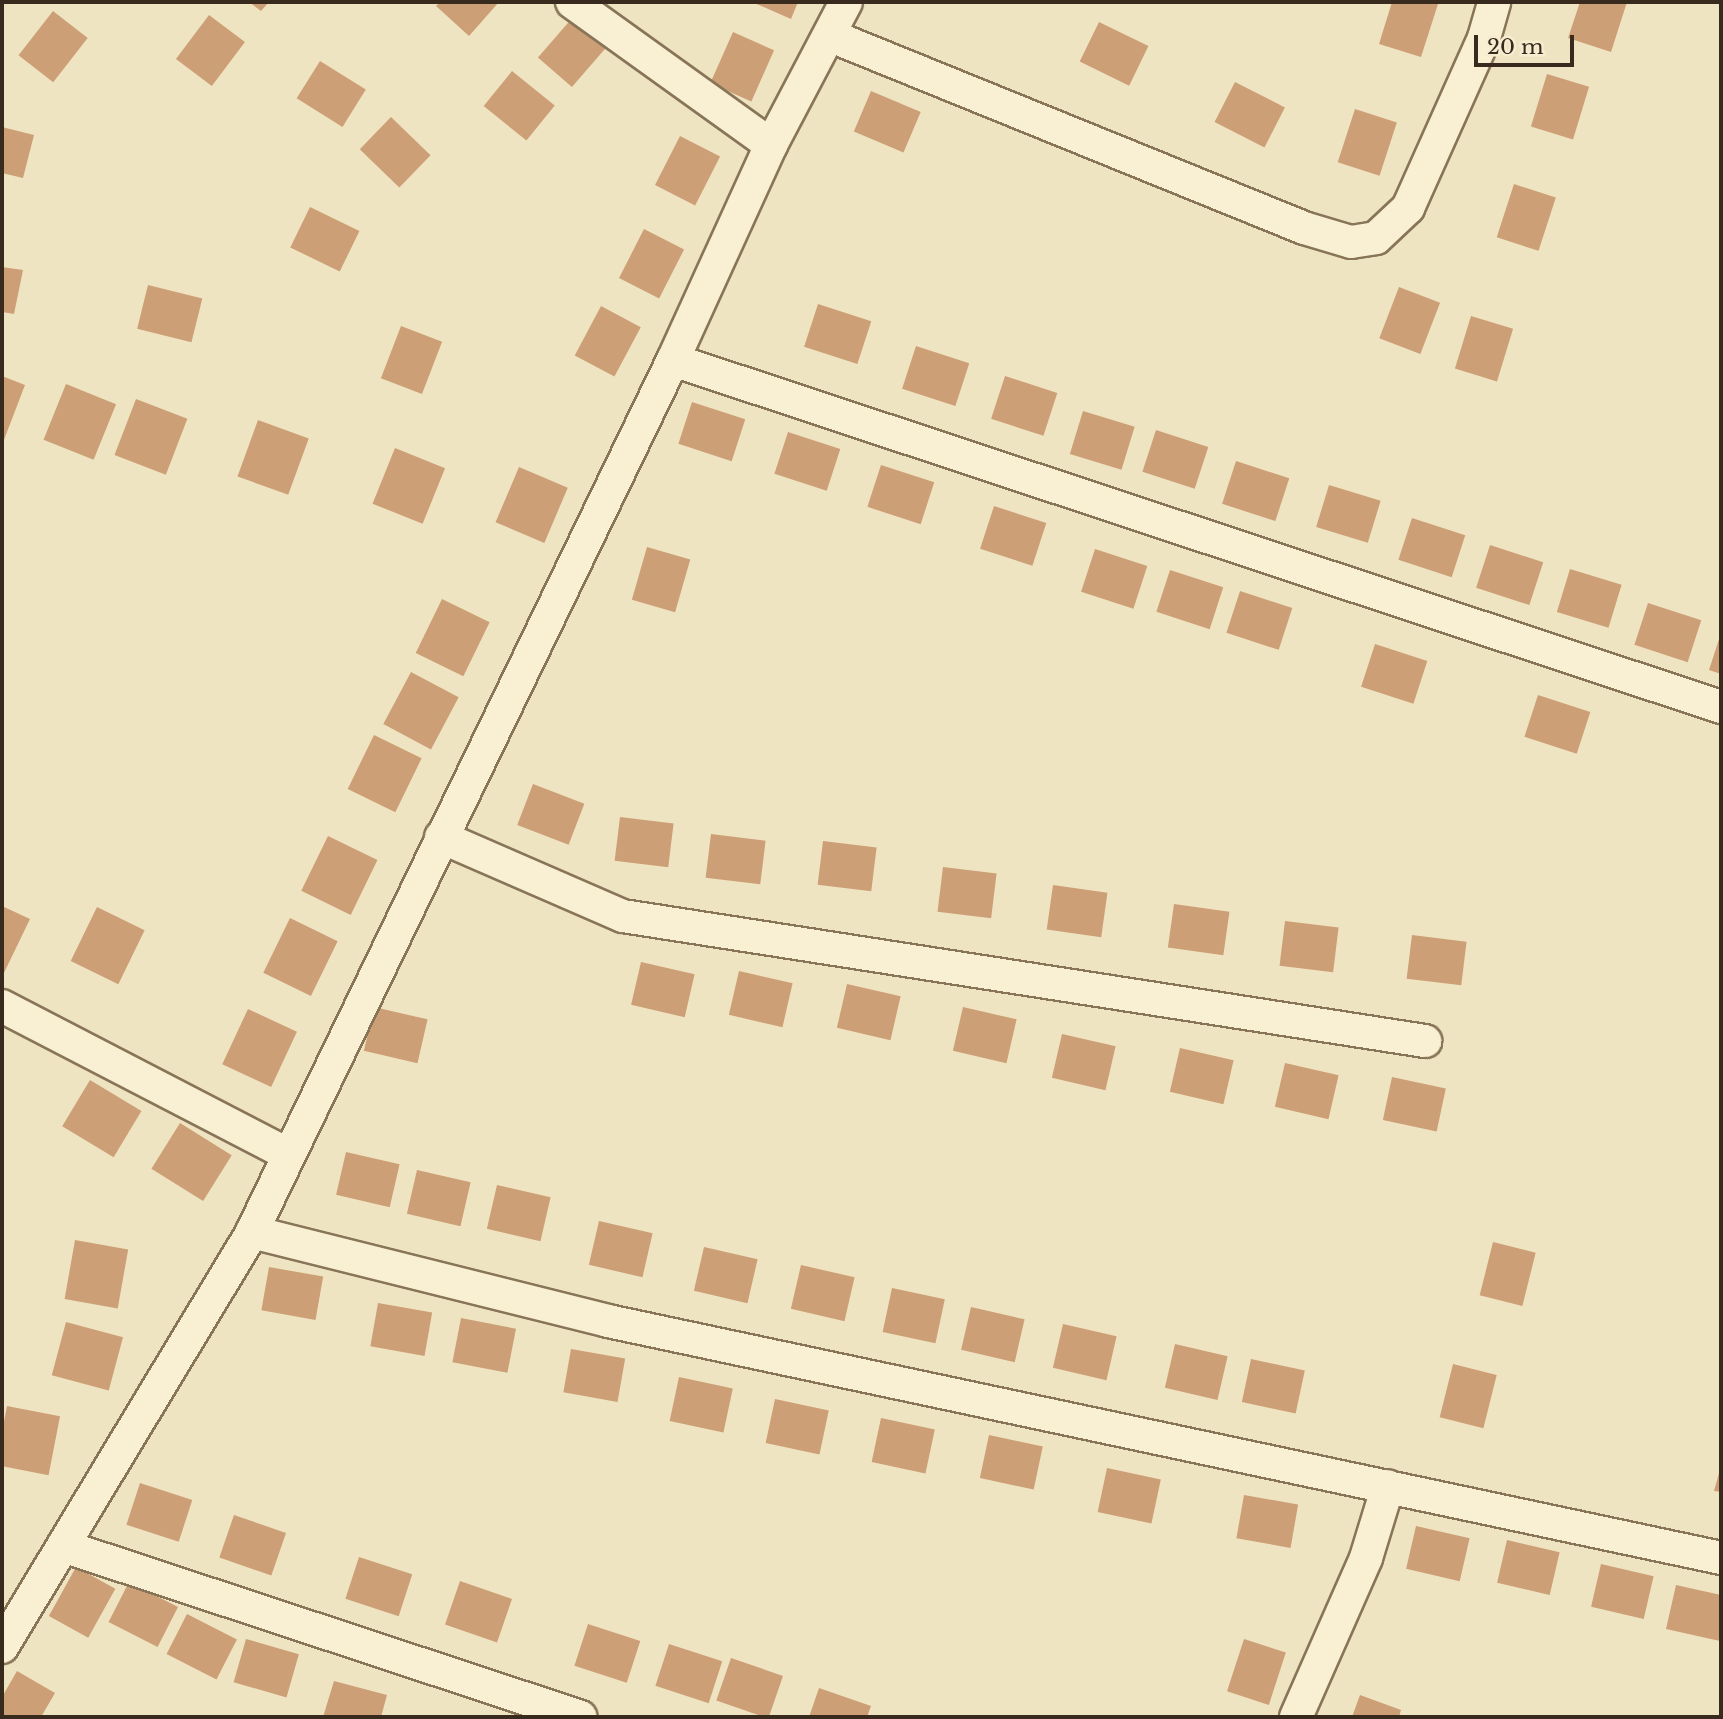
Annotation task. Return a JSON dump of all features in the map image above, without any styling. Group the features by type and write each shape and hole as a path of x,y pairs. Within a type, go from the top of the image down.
{"street":[{"path":"572,2 771,145"},
{"path":"2,1647 252,1232 287,1154 673,359 771,145 831,36 846,2"},
{"path":"831,36 1304,228 1351,242 1376,238 1408,208 1484,38 1494,2"},
{"path":"673,359 1721,707"},
{"path":"441,837 623,916 1425,1041"},
{"path":"2,1006 287,1154"},
{"path":"252,1232 608,1321 1721,1558"},
{"path":"1296,1717 1366,1558 1388,1486"},
{"path":"63,1546 581,1717"}],"building":[{"path":"249,2 269,2 261,11"},
{"path":"440,2 499,2 469,36 436,6"},
{"path":"752,2 798,2 791,19"},
{"path":"1392,2 1438,4 1421,57 1379,44"},
{"path":"1580,2 1627,2 1611,52 1568,38"},
{"path":"53,11 88,38 53,82 19,55"},
{"path":"209,15 245,42 212,86 176,59"},
{"path":"574,16 608,46 572,87 538,58"},
{"path":"1099,22 1148,46 1129,86 1080,62"},
{"path":"733,32 774,50 751,101 710,83"},
{"path":"320,61 366,90 342,127 297,98"},
{"path":"512,71 555,106 526,141 484,106"},
{"path":"1547,74 1589,87 1573,139 1531,127"},
{"path":"1235,82 1285,107 1264,148 1215,122"},
{"path":"871,91 921,112 904,153 854,132"},
{"path":"1355,109 1397,123 1380,176 1338,162"},
{"path":"391,117 431,155 399,188 360,149"},
{"path":"2,127 34,135 23,178 2,173"},
{"path":"680,136 720,156 695,205 655,185"},
{"path":"1514,184 1556,198 1539,251 1497,237"},
{"path":"310,207 359,231 340,272 290,247"},
{"path":"644,229 684,249 659,298 619,278"},
{"path":"2,267 23,270 14,314 2,312"},
{"path":"148,285 202,299 191,342 137,329"},
{"path":"1399,287 1440,303 1420,354 1379,338"},
{"path":"818,304 871,321 857,364 804,347"},
{"path":"601,306 641,327 614,377 575,355"},
{"path":"1471,316 1513,329 1497,381 1455,369"},
{"path":"401,326 442,342 422,394 381,378"},
{"path":"916,346 969,363 955,406 902,389"},
{"path":"2,376 25,385 2,445"},
{"path":"1005,376 1057,393 1043,436 991,419"},
{"path":"66,384 116,404 94,460 44,440"},
{"path":"136,399 187,419 166,475 114,455"},
{"path":"692,402 745,419 732,461 678,444"},
{"path":"1083,411 1135,427 1121,470 1070,454"},
{"path":"258,420 309,438 288,495 237,476"},
{"path":"1156,430 1208,447 1195,489 1142,472"},
{"path":"788,432 840,449 827,491 774,474"},
{"path":"395,448 445,468 423,524 373,504"},
{"path":"1236,461 1289,478 1275,521 1222,504"},
{"path":"881,465 934,482 921,524 867,507"},
{"path":"519,467 568,488 544,543 496,522"},
{"path":"1329,485 1381,501 1368,543 1316,527"},
{"path":"994,506 1046,523 1032,566 980,549"},
{"path":"1412,518 1465,535 1452,577 1398,560"},
{"path":"1490,545 1543,562 1529,605 1476,588"},
{"path":"647,547 690,559 675,612 632,600"},
{"path":"1095,549 1147,566 1133,609 1081,592"},
{"path":"1570,569 1622,585 1608,628 1557,612"},
{"path":"1170,570 1223,587 1210,629 1156,612"},
{"path":"1240,591 1292,608 1279,650 1226,633"},
{"path":"442,599 490,622 463,676 416,653"},
{"path":"1648,603 1701,620 1688,662 1634,645"},
{"path":"1721,633 1721,674 1709,670"},
{"path":"1375,644 1427,661 1413,704 1361,687"},
{"path":"411,672 459,697 431,749 383,724"},
{"path":"1538,695 1590,712 1577,754 1524,737"},
{"path":"374,735 422,758 395,812 348,789"},
{"path":"533,784 584,804 569,845 517,825"},
{"path":"620,817 674,824 668,867 615,861"},
{"path":"711,834 766,841 760,884 706,878"},
{"path":"328,836 377,860 351,915 301,891"},
{"path":"823,841 877,848 871,891 818,885"},
{"path":"943,867 997,874 991,918 938,912"},
{"path":"1053,885 1107,893 1101,937 1047,930"},
{"path":"1174,904 1229,912 1223,955 1168,948"},
{"path":"2,906 30,919 2,977"},
{"path":"97,907 145,930 118,984 71,961"},
{"path":"290,918 338,941 311,996 263,973"},
{"path":"1285,921 1339,928 1333,972 1280,966"},
{"path":"1412,935 1467,942 1461,985 1407,979"},
{"path":"641,962 695,974 685,1017 631,1005"},
{"path":"739,971 793,983 782,1027 729,1015"},
{"path":"847,984 901,996 890,1040 837,1028"},
{"path":"374,1007 428,1019 417,1063 364,1051"},
{"path":"963,1007 1017,1019 1006,1063 953,1051"},
{"path":"248,1009 297,1032 271,1087 222,1064"},
{"path":"1062,1034 1116,1046 1105,1090 1052,1078"},
{"path":"1180,1048 1234,1060 1223,1104 1170,1092"},
{"path":"1285,1063 1339,1075 1328,1119 1275,1107"},
{"path":"1392,1077 1446,1088 1437,1131 1383,1120"},
{"path":"90,1080 141,1111 114,1157 62,1126"},
{"path":"180,1123 232,1155 203,1201 151,1169"},
{"path":"346,1152 400,1164 390,1207 336,1195"},
{"path":"417,1170 471,1182 460,1226 407,1214"},
{"path":"497,1185 551,1197 540,1241 487,1229"},
{"path":"599,1221 653,1233 642,1277 589,1265"},
{"path":"75,1240 128,1249 118,1308 65,1299"},
{"path":"1493,1242 1536,1253 1522,1306 1480,1295"},
{"path":"704,1247 758,1259 747,1303 694,1291"},
{"path":"801,1265 855,1277 844,1321 791,1309"},
{"path":"269,1267 323,1277 316,1320 261,1310"},
{"path":"892,1288 945,1299 935,1343 883,1332"},
{"path":"378,1303 432,1313 425,1356 370,1346"},
{"path":"971,1307 1025,1319 1015,1362 961,1350"},
{"path":"461,1318 516,1329 507,1373 452,1362"},
{"path":"66,1322 123,1337 109,1390 52,1375"},
{"path":"1063,1324 1117,1336 1106,1380 1053,1368"},
{"path":"1175,1344 1228,1356 1217,1400 1165,1388"},
{"path":"571,1349 625,1359 618,1402 563,1392"},
{"path":"1251,1359 1305,1370 1296,1413 1242,1402"},
{"path":"1453,1364 1497,1375 1483,1428 1440,1417"},
{"path":"679,1377 733,1388 723,1432 670,1421"},
{"path":"775,1399 829,1410 819,1454 766,1443"},
{"path":"7,1406 60,1416 49,1475 2,1466 2,1432"},
{"path":"881,1418 935,1429 925,1473 872,1462"},
{"path":"989,1435 1043,1446 1034,1489 980,1478"},
{"path":"1721,1466 1721,1492 1714,1491"},
{"path":"1107,1468 1161,1479 1151,1523 1098,1512"},
{"path":"140,1483 192,1500 179,1542 126,1525"},
{"path":"1244,1495 1298,1505 1291,1548 1236,1538"},
{"path":"234,1515 286,1533 271,1575 219,1558"},
{"path":"1416,1526 1470,1538 1460,1581 1406,1569"},
{"path":"1507,1540 1560,1552 1550,1595 1497,1583"},
{"path":"359,1557 412,1574 399,1616 345,1599"},
{"path":"1601,1564 1654,1576 1644,1619 1591,1607"},
{"path":"76,1567 115,1589 88,1638 49,1616"},
{"path":"460,1581 512,1599 497,1642 445,1624"},
{"path":"129,1582 178,1607 158,1647 109,1622"},
{"path":"1676,1585 1721,1595 1720,1641 1666,1629"},
{"path":"187,1614 237,1639 216,1680 167,1654"},
{"path":"588,1624 640,1641 627,1683 574,1666"},
{"path":"246,1639 299,1654 286,1697 234,1682"},
{"path":"1244,1639 1286,1653 1269,1705 1227,1691"},
{"path":"669,1644 722,1661 709,1703 655,1686"},
{"path":"731,1658 783,1676 769,1717 716,1701"},
{"path":"17,1671 55,1693 41,1717 2,1717 2,1697"},
{"path":"334,1681 387,1695 381,1717 323,1717"},
{"path":"819,1688 871,1706 867,1717 809,1717"},
{"path":"1360,1695 1401,1710 1399,1717 1352,1717"}]}
